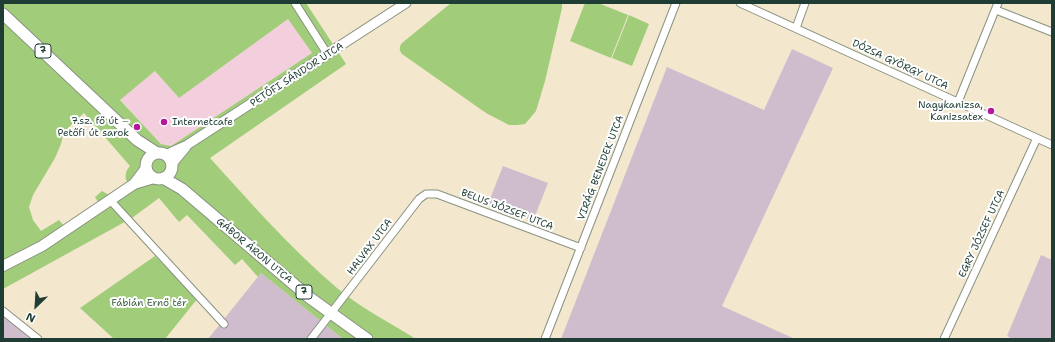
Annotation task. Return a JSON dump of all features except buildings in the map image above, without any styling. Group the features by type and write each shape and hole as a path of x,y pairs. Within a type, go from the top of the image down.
{"main road":[{"name":"GÁBOR ÁRON UTCA","path":"3,14 137,140 168,158 182,189"},
{"name":"GÁBOR ÁRON UTCA","path":"137,140 147,164 148,172 182,189 331,314 366,339"},
{"path":"134,184 153,154 161,154"},
{"path":"3,266 42,246 134,184 166,176 171,167"}],"street":[{"path":"295,3 328,55"},
{"name":"PETŐFI SÁNDOR UTCA","path":"161,154 187,146 406,3"},
{"name":"VIRÁG BENEDEK UTCA","path":"545,339 676,3"},
{"name":"DÓZSA GYÖRGY UTCA","path":"740,3 1052,145"},
{"path":"796,28 805,3"},
{"path":"958,102 997,6 1052,32"},
{"name":"EGRY JÓZSEF UTCA","path":"944,339 1037,138"},
{"name":"PETŐFI SÁNDOR UTCA","path":"171,167 187,146"},
{"name":"BELUS JÓZSEF UTCA","path":"426,194 437,194 581,248"},
{"name":"HALVAX UTCA","path":"311,339 419,199 426,194"},
{"path":"110,200 224,324"},
{"path":"3,311 38,339"}],"shaded area":[{"path":"288,19 312,53 171,146 161,144 120,99 155,71 179,98"},
{"path":"792,49 833,68 722,306 795,339 561,339 667,67 764,110"},
{"path":"503,166 548,183 533,221 488,204"},
{"path":"1041,255 1052,260 1052,339 1012,339 1007,336"},
{"path":"261,273 343,339 208,339"},
{"path":"3,315 31,339 3,339"}],"green space":[{"path":"3,3 306,3 346,64 210,158 287,242 337,288 366,309 416,339 343,339 261,273 258,277 242,259 235,265 187,215 179,222 159,198 132,218 3,289","holes":["288,19 312,53 171,146 161,144 120,100 155,71 179,98","84,113 130,166 126,173 127,182 109,195 102,191 95,197 98,202 64,226 59,220 41,231 33,220 29,207 33,195 55,158 63,135"]},
{"path":"451,3 562,3 545,81 536,111 525,124 509,125 486,113 401,53 400,46 402,43"},
{"path":"585,3 598,3 628,15 611,58 570,41"},
{"path":"629,15 649,24 632,66 612,58"},
{"name":"Fábián Ernő tér","path":"155,256 198,298 165,339 114,339 80,308"}],"place":[{"name":"Nagykanizsa, Kanizsatex","path":"991,111"},
{"name":"Internetcafe","path":"164,122"},
{"name":"7.sz. fő út – Petőfi út sarok","path":"137,127"}]}
